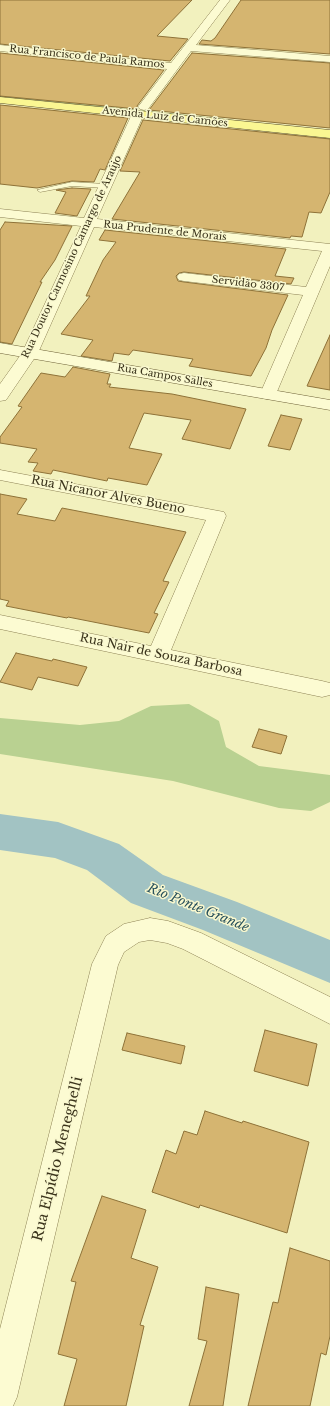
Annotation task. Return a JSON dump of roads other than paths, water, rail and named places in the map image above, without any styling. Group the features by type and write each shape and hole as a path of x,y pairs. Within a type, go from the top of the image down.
{"main road":[{"name":"Avenida Luiz de Camões","path":"0,92 330,134"},
{"name":"Avenida Luiz de Camões","path":"0,100 330,126"}],"street":[{"name":"Rua Doutor Carmosino Camargo de Araújo","path":"0,396 30,353 105,186 141,111 225,0"},
{"name":"Rua Francisco de Paula Ramos","path":"0,48 174,67"},
{"path":"188,48 330,59"},
{"name":"Rua Prudente de Morais","path":"0,213 330,249"},
{"path":"268,394 330,249"},
{"name":"Servidão 3307","path":"184,277 312,292"},
{"name":"Rua Campos Salles","path":"0,348 330,405"},
{"name":"Rua Nicanor Alves Bueno","path":"0,475 217,516 158,655"},
{"name":"Rua Nair de Souza Barbosa","path":"0,622 322,689"},
{"name":"Rua Elpídio Meneghelli","path":"0,1397 105,964 115,944 133,932 150,929 168,932 192,941 330,1011"}],"lane":[{"path":"40,190 72,184 105,186"}],"waterway":[{"name":"Rio Ponte Grande","path":"0,832 58,840 103,857 147,889 220,916 330,962"}]}
